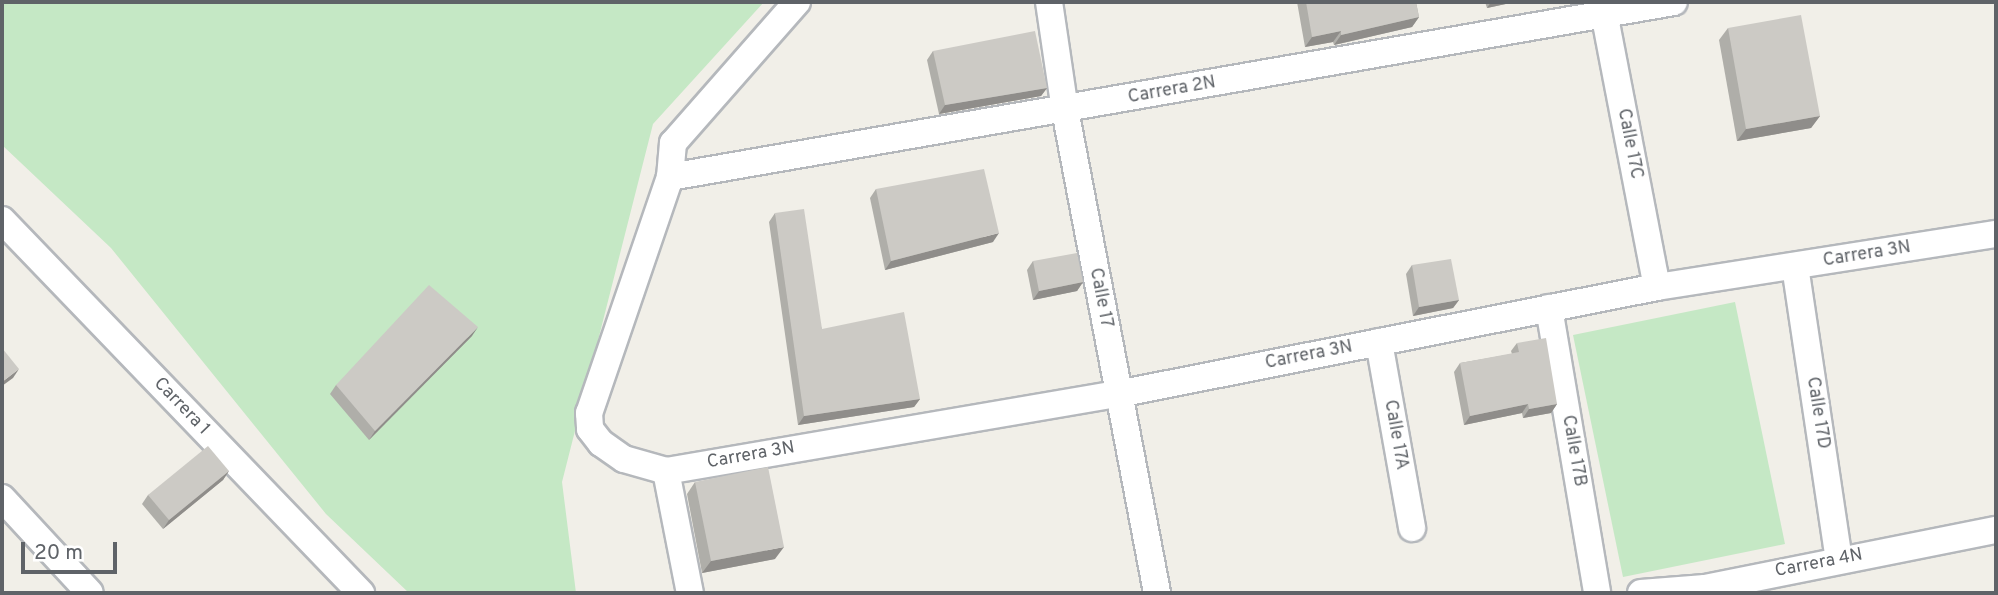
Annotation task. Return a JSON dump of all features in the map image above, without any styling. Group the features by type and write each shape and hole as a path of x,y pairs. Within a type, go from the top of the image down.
{"street":[{"name":"Carrera 3N","path":"797,2 673,143 670,177 589,413 590,429 601,443 624,458 666,471 1118,394 1657,287 1996,234"},
{"name":"Calle 17","path":"1049,2 1065,110 1157,593"},
{"name":"Carrera 2N","path":"670,177 1065,110 1603,8 1674,2"},
{"name":"Calle 17C","path":"1603,8 1657,287"},
{"name":"Carrera 1","path":"2,220 361,593"},
{"name":"Calle 17D","path":"1795,266 1839,560"},
{"name":"Calle 17B","path":"1549,308 1597,593"},
{"name":"Calle 17A","path":"1379,342 1412,528"},
{"path":"666,471 690,593"},
{"path":"2,498 12,523 90,593"},
{"name":"Carrera 4N","path":"1641,593 1706,590 1839,560 1996,530"}],"green space":[{"path":"2,2 764,2 653,124 562,482 576,593 409,593 326,514 111,248 2,145"},
{"path":"1735,302 1785,544 1623,577 1573,335"}],"building":[{"path":"1306,2 1416,2 1419,17 1341,35 1341,31 1312,37"},
{"path":"1801,15 1820,116 1746,129 1728,28"},
{"path":"1035,31 1047,88 945,105 933,51"},
{"path":"984,169 999,233 891,261 876,189"},
{"path":"804,209 822,329 904,312 920,399 804,416 775,213"},
{"path":"1077,253 1083,282 1039,291 1033,261"},
{"path":"1451,259 1459,300 1419,307 1412,265"},
{"path":"429,285 478,327 375,431 336,385"},
{"path":"1546,338 1557,404 1529,409 1528,404 1470,416 1460,363 1519,352 1517,343"},
{"path":"2,348 19,369 2,382"},
{"path":"208,446 229,471 169,520 148,495"},
{"path":"768,467 784,547 711,561 695,482"}]}
